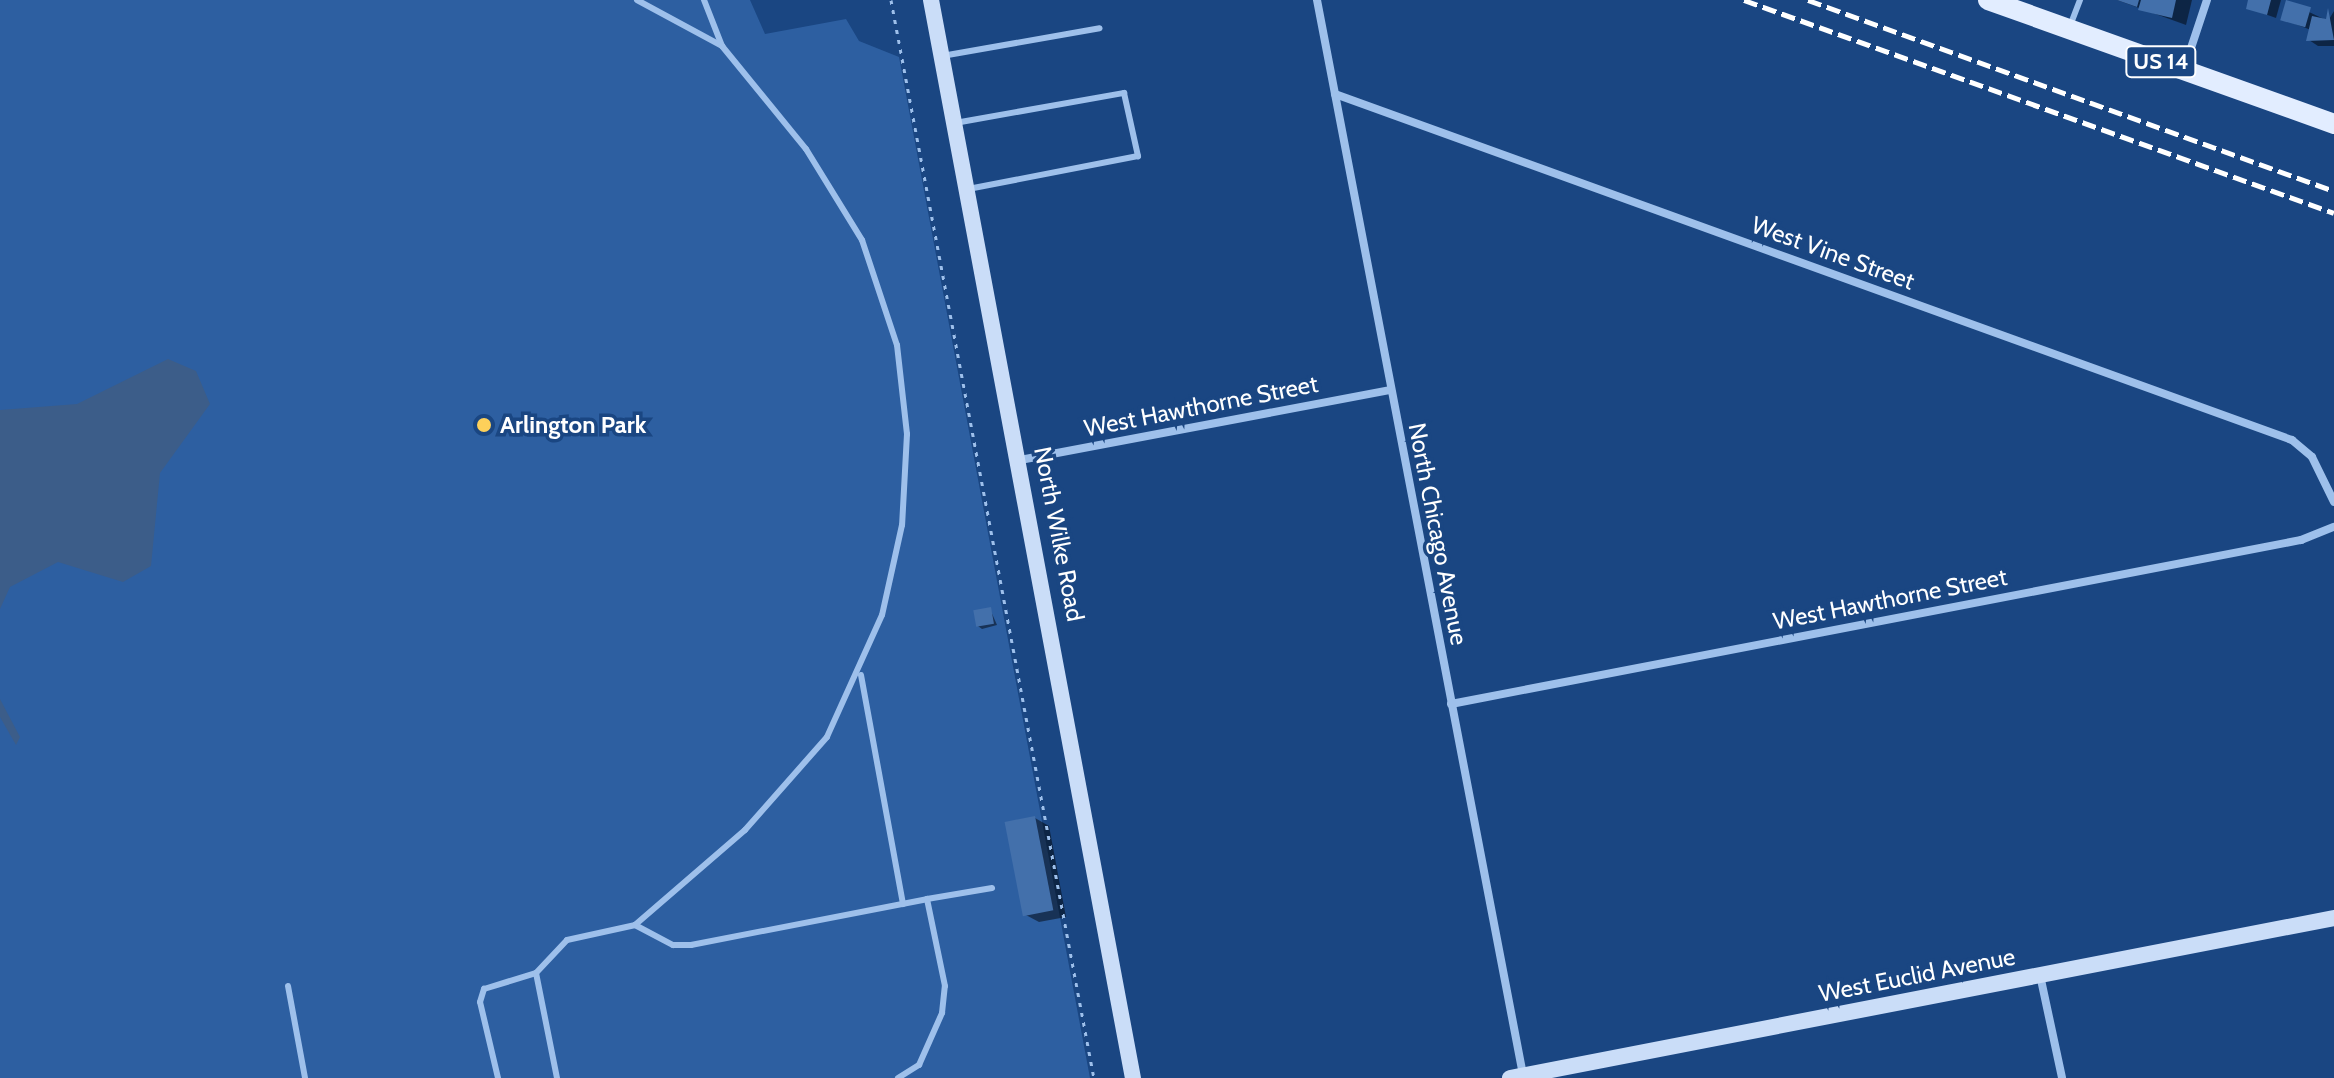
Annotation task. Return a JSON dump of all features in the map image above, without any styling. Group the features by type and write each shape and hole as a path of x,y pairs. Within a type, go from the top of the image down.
{"main road":[{"name":"North Wilke Road","path":"931,0 1020,460 1133,1078"},
{"name":"US 14","path":"1990,0 2334,124"},
{"name":"West Euclid Avenue","path":"1516,1077 2334,918"}],"street":[{"name":"North Chicago Avenue","path":"1317,0 1451,704 1516,1077"},
{"path":"2184,70 2207,0"},
{"name":"West Vine Street","path":"1335,94 2292,440 2312,457 2334,502"},
{"name":"West Hawthorne Street","path":"1020,460 1389,390"},
{"name":"West Hawthorne Street","path":"1451,704 2301,540 2334,527"},
{"path":"2040,975 2062,1078"}],"lane":[{"path":"637,0 722,46"},
{"path":"498,1078 480,1002 484,989 536,973 567,940 635,925 745,830 827,737 860,673 902,525 907,434 897,345 862,240 806,149 722,46 704,0"},
{"path":"2069,29 2080,0"},
{"path":"942,56 1100,28"},
{"path":"955,123 1124,93 1138,156 968,189"},
{"path":"860,673 903,904"},
{"path":"635,925 673,945 691,945 992,888"},
{"path":"898,1078 919,1065 942,1013 945,986 927,899"},
{"path":"536,973 557,1078"},
{"path":"288,986 305,1078"}],"path":[{"path":"891,0 1094,1078"}],"shaded area":[{"name":"Arlington Park","path":"0,0 750,0 765,34 846,19 859,41 899,57 1090,1078 0,1078"},
{"path":"168,359 196,371 210,404 160,473 151,566 123,582 58,562 10,587 0,609 0,410 77,404"},
{"path":"0,699 20,737 16,745 0,717"}],"building":[{"path":"2117,0 2139,0 2137,7"},
{"path":"2141,0 2176,0 2172,18 2138,10"},
{"path":"2248,0 2271,0 2267,15 2246,9"},
{"path":"2286,0 2311,7 2305,27 2280,20"},
{"path":"2328,8 2334,40 2306,41 2312,16 2326,19"},
{"path":"991,607 994,624 976,627 973,610"},
{"path":"1035,816 1053,910 1023,916 1005,822"}],"railway":[{"path":"1744,0 2334,213"},
{"path":"1808,0 2334,191"}],"place":[{"name":"Arlington Park","path":"484,425"}]}
